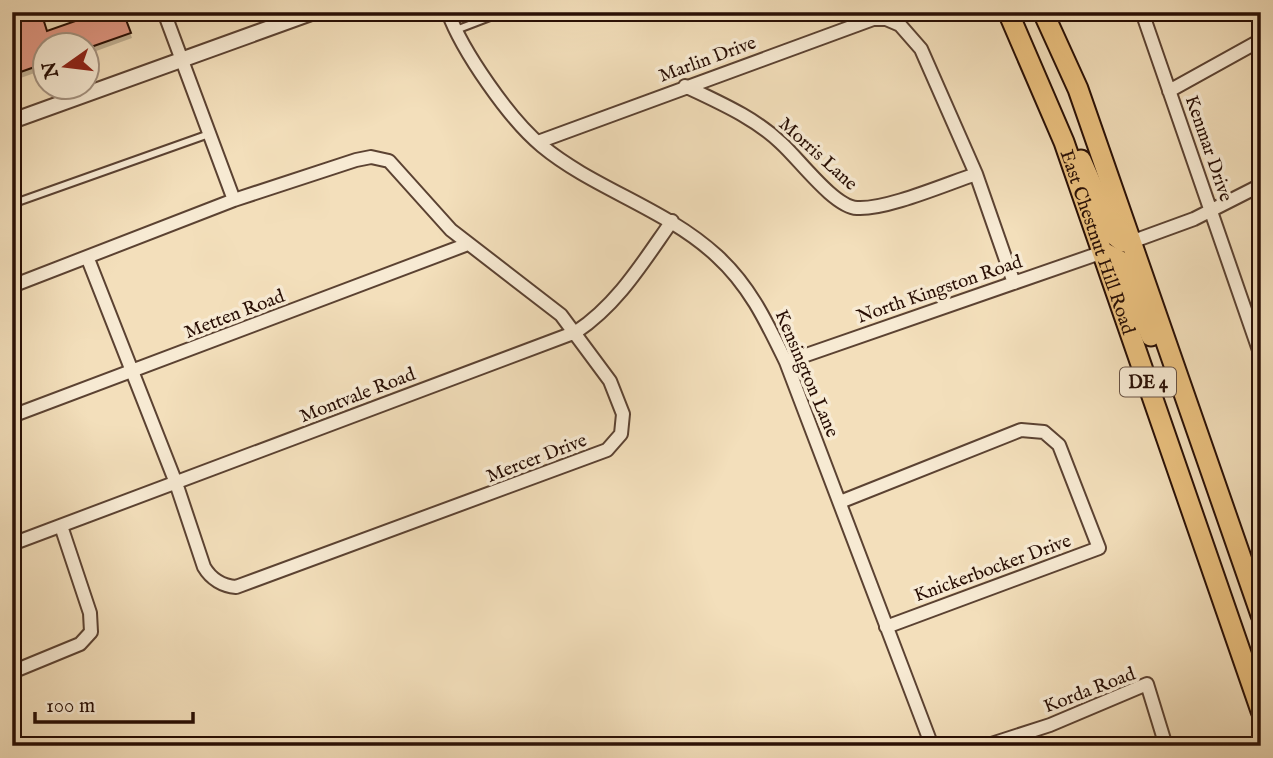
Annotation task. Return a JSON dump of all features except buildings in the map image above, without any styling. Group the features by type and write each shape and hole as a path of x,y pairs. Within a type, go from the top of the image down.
{"main road":[{"name":"East Chestnut Hill Road","path":"1008,12 1059,127 1261,711"},
{"name":"East Chestnut Hill Road","path":"1043,12 1078,89 1261,615"},
{"path":"1059,127 1078,153 1114,235 1123,242 1132,242"},
{"path":"1103,252 1122,262 1162,361 1188,405"}],"street":[{"path":"164,12 234,200"},
{"path":"12,121 314,12"},
{"name":"Kensington Lane","path":"448,12 469,57 538,142 598,181 672,221 717,255 759,306 786,362 932,746"},
{"name":"Kenmar Drive","path":"1142,12 1257,335 1261,356"},
{"name":"Marlin Drive","path":"538,142 873,19 887,19 900,25 921,49 976,174 1014,283"},
{"path":"1170,91 1261,40"},
{"name":"Morris Lane","path":"685,86 737,111 779,140 836,198 856,208 875,206 976,174"},
{"name":"Mercer Drive","path":"12,286 88,259 234,200 371,157 389,161 451,230 541,297 576,332 610,381 623,414 621,434 607,450 528,482 236,587 228,587 208,574 176,483 88,259"},
{"path":"1132,242 1211,212 1261,185"},
{"name":"Montvale Road","path":"12,544 576,332 597,318 620,294 672,221"},
{"name":"Metten Road","path":"12,416 133,373 468,244"},
{"name":"North Kingston Road","path":"786,362 1103,252"},
{"name":"Knickerbocker Drive","path":"840,502 1021,430 1035,429 1059,444 1099,548 887,627"},
{"path":"12,672 80,644 91,632 90,613 61,526"},
{"name":"Korda Road","path":"985,746 1050,725 1147,684 1166,746"}],"lane":[{"path":"267,12 272,27"},
{"path":"456,30 485,15 503,12"},
{"path":"606,12 612,15 620,12"},
{"path":"12,204 209,134"}]}
